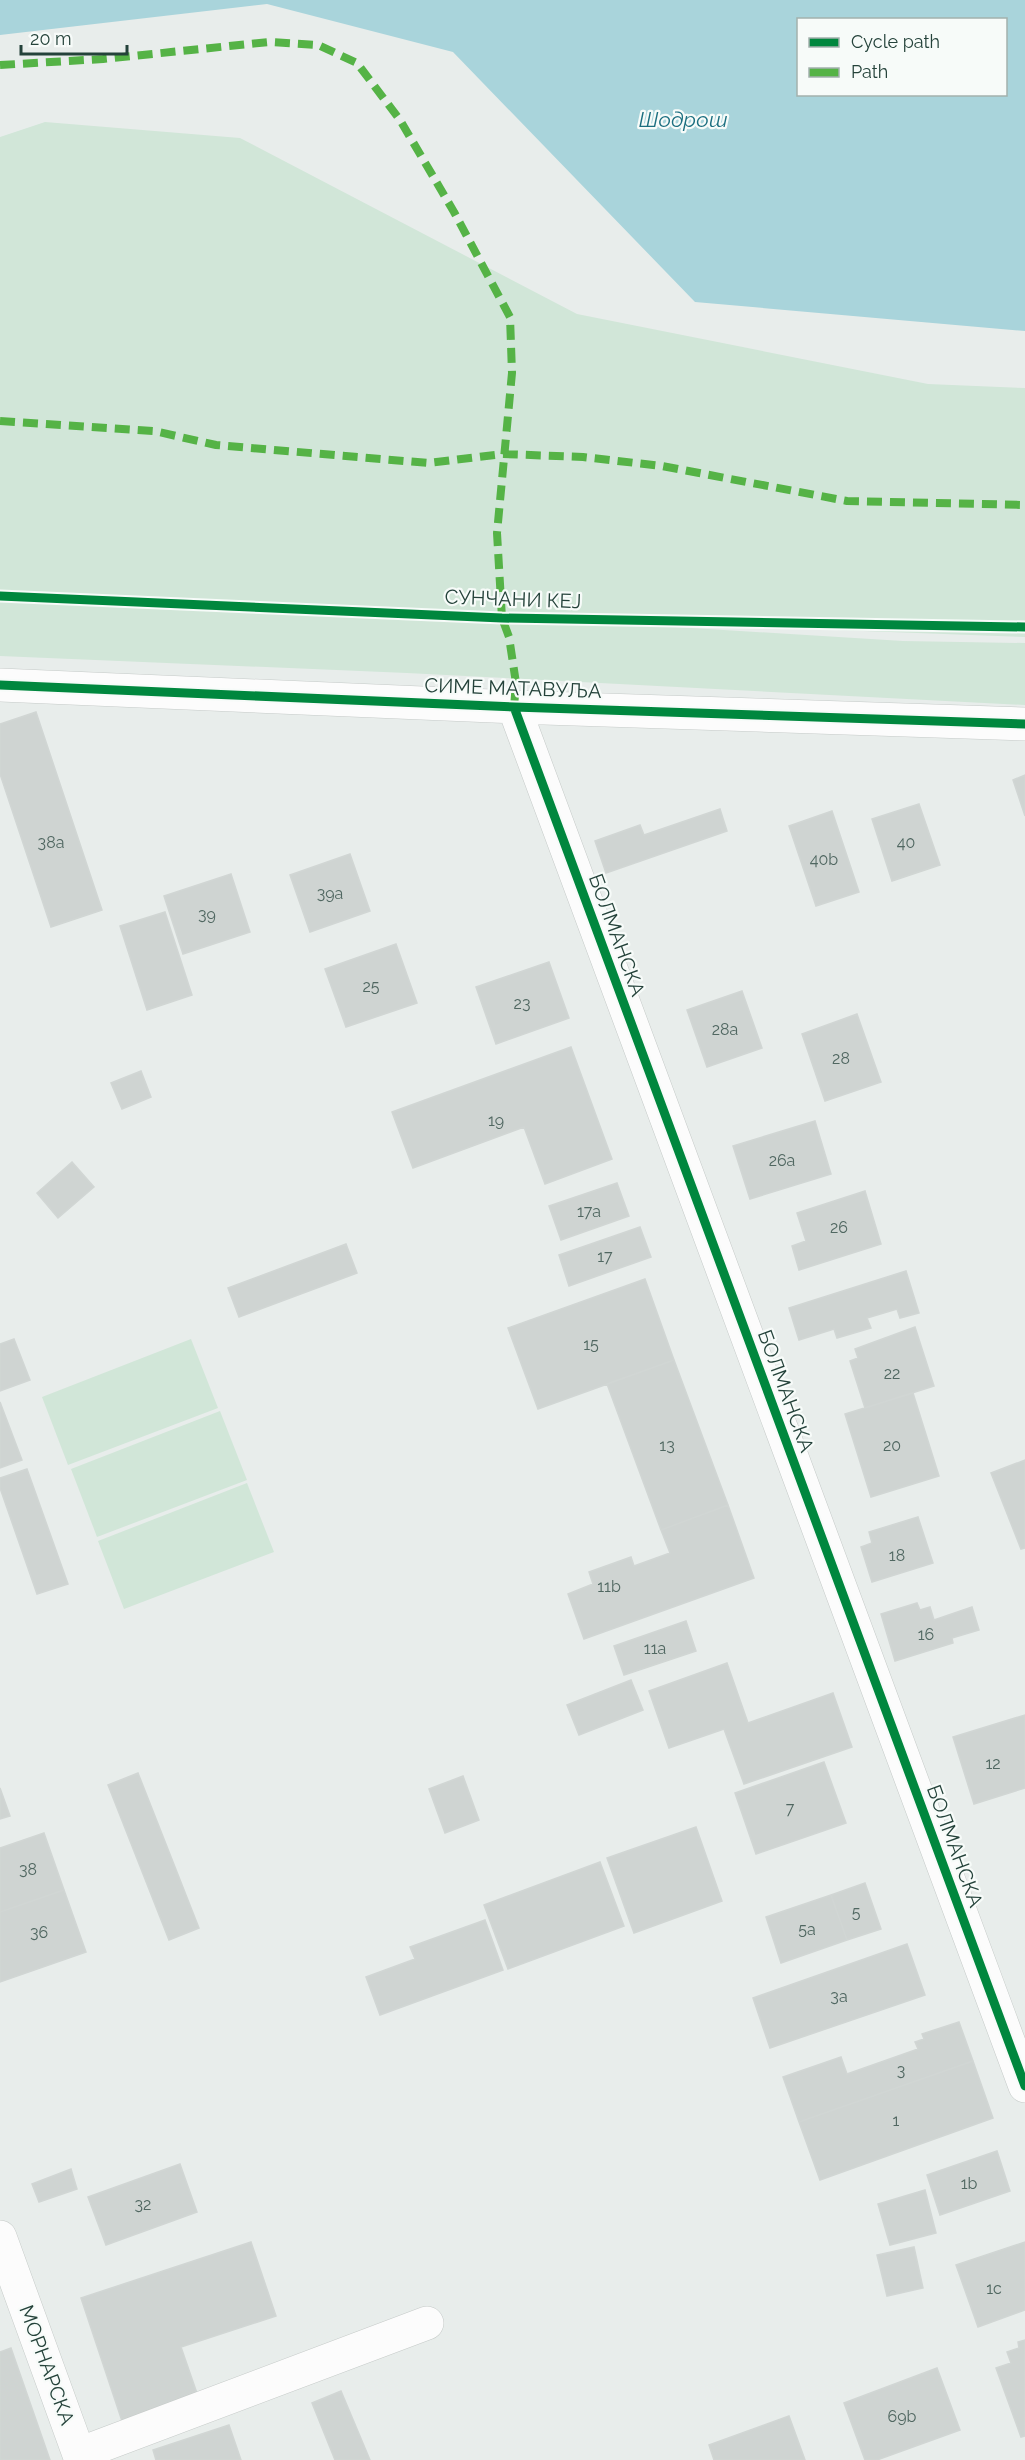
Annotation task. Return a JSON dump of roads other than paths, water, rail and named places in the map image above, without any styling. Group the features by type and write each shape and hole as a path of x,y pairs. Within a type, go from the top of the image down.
{"street":[{"name":"СИМЕ МАТАВУЉА","path":"0,685 514,707 1025,724"},
{"name":"БОЛМАНСКА","path":"514,707 1025,2086"},
{"name":"МОРНАРСКА","path":"0,2237 80,2457"},
{"path":"80,2457 427,2323"}],"water":[{"name":"Шодрош","path":"0,0 1025,0 1025,331 695,302 453,52 267,4 0,35"}]}
